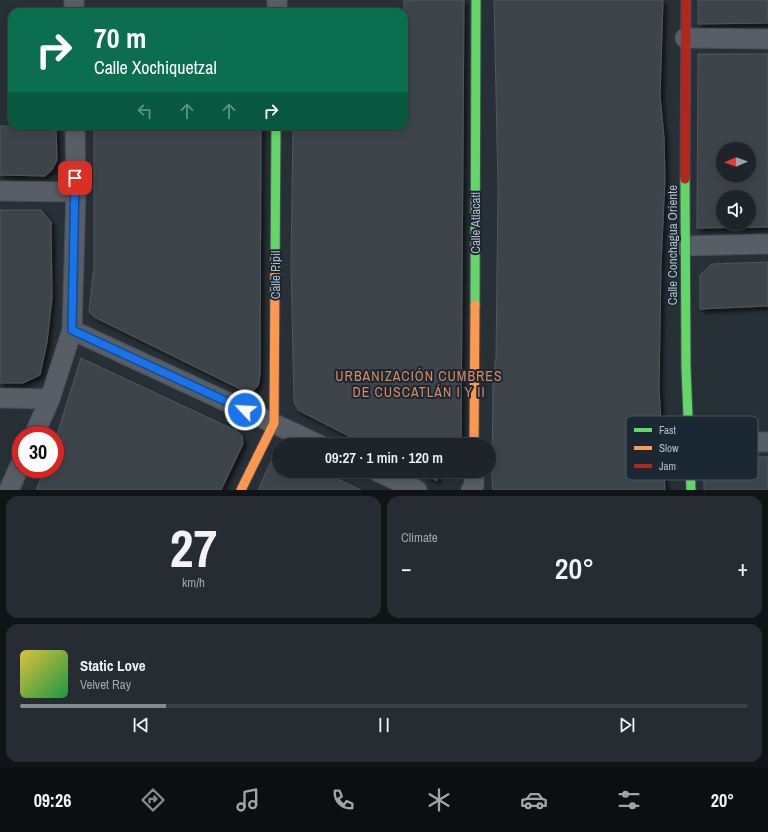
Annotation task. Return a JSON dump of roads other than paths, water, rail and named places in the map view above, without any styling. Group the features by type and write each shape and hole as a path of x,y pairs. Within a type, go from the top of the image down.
{"street":[{"name":"Calle Atlacatl","path":"474,438 476,0"},
{"name":"Calle Conchagua Oriente","path":"686,0 684,246 688,416"},
{"path":"685,38 768,39"},
{"path":"38,426 50,398 72,330 76,192 75,130"},
{"name":"Calle Pipil","path":"274,424 276,130"},
{"path":"0,192 76,192"},
{"path":"684,246 768,244"},
{"path":"72,330 305,438"},
{"path":"0,398 50,398"},
{"path":"241,490 274,424"},
{"path":"758,442 768,442"},
{"path":"9,490 14,478"},
{"path":"391,478 417,490"},
{"path":"471,490 474,485 474,478"},
{"name":"Calle Conchagua Oriente","path":"690,480 691,490"}],"district":[{"name":"URBANIZACIÓN CUMBRES DE CUSCATLÁN I Y II","path":"419,384"}]}
